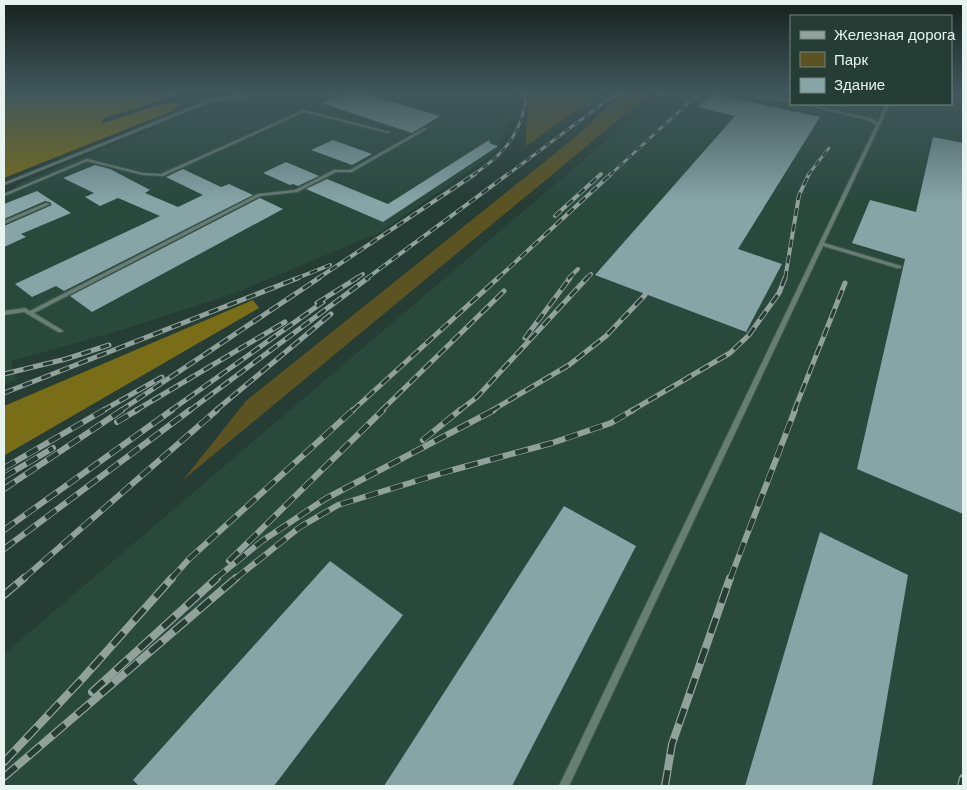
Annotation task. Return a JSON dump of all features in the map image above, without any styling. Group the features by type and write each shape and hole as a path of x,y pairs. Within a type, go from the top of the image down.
{"lane":[{"path":"4,184 141,129"},
{"path":"4,195 88,160 143,174 162,175 264,129"},
{"path":"375,129 388,132"},
{"path":"30,313 259,195 296,190 335,170 350,170 425,129"},
{"path":"564,786 876,129"},
{"path":"4,223 48,204"},
{"path":"821,244 899,267"},
{"path":"4,313 25,310 60,331"}],"shaded area":[{"path":"4,129 127,129 4,178"},
{"path":"151,129 506,129 499,150 381,232 230,295 105,335 11,361 15,380 4,385 4,199 18,184"},
{"path":"620,129 963,129 963,786 4,786 4,654"},
{"path":"253,300 259,308 5,455 4,406"}],"green space":[{"path":"527,129 550,129 526,146"},
{"path":"584,129 607,129 183,480 246,401"}],"building":[{"path":"399,129 419,129 412,133"},
{"path":"724,129 813,129 738,249 782,264 746,332 595,275"},
{"path":"933,137 963,143 963,514 857,469 905,259 852,243 870,200 916,212"},
{"path":"333,140 372,154 352,165 311,150"},
{"path":"489,140 491,144 498,146 383,222 306,189 327,179 388,204"},
{"path":"286,162 319,176 298,186 290,185 263,173"},
{"path":"95,165 110,169 150,190 145,193 178,207 203,195 166,177 183,169 221,187 229,184 253,195 64,291 56,286 32,297 15,284 160,216 118,198 100,206 85,197 94,193 63,178"},
{"path":"37,191 71,213 21,234 26,237 4,247 4,226 52,205 50,202 45,201 4,219 4,204"},
{"path":"260,198 283,209 92,312 70,296"},
{"path":"564,506 636,546 512,786 384,786"},
{"path":"820,532 908,575 872,786 745,786"},
{"path":"330,561 403,615 274,786 139,786 133,780"}],"railway":[{"path":"473,175 504,150 518,129"},
{"path":"507,175 569,129"},
{"path":"610,175 660,129"},
{"path":"808,175 829,148"},
{"path":"317,279 475,174"},
{"path":"366,279 508,174"},
{"path":"555,216 601,174"},
{"path":"497,279 611,174"},
{"path":"785,279 799,195 809,174"},
{"path":"295,279 330,265"},
{"path":"568,279 578,269"},
{"path":"355,279 363,274"},
{"path":"587,278 591,274"},
{"path":"4,393 298,278"},
{"path":"120,411 319,278"},
{"path":"317,303 357,278"},
{"path":"189,411 368,278"},
{"path":"352,411 498,278"},
{"path":"525,338 570,278"},
{"path":"459,411 477,397 587,278"},
{"path":"631,411 730,353 749,335 779,293 785,278"},
{"path":"794,411 845,283"},
{"path":"381,411 504,291"},
{"path":"491,411 569,365 606,336 645,295"},
{"path":"170,411 323,302"},
{"path":"215,411 331,314"},
{"path":"135,411 285,322"},
{"path":"4,374 66,359 109,345"},
{"path":"102,411 162,377"},
{"path":"4,468 104,410"},
{"path":"4,489 122,410"},
{"path":"117,422 137,410"},
{"path":"4,530 172,410"},
{"path":"4,549 190,410"},
{"path":"23,579 217,410"},
{"path":"171,579 189,559 353,410"},
{"path":"229,561 383,410"},
{"path":"423,440 460,410"},
{"path":"215,579 262,541 325,499 494,410"},
{"path":"235,579 300,527 338,505 449,471 552,443 611,423 633,410"},
{"path":"730,579 795,410"},
{"path":"4,477 53,448"},
{"path":"4,595 24,578"},
{"path":"4,762 83,678 172,578"},
{"path":"92,692 217,578"},
{"path":"4,777 236,578"},
{"path":"665,786 672,744 730,578"},
{"path":"961,786 963,778"}]}
